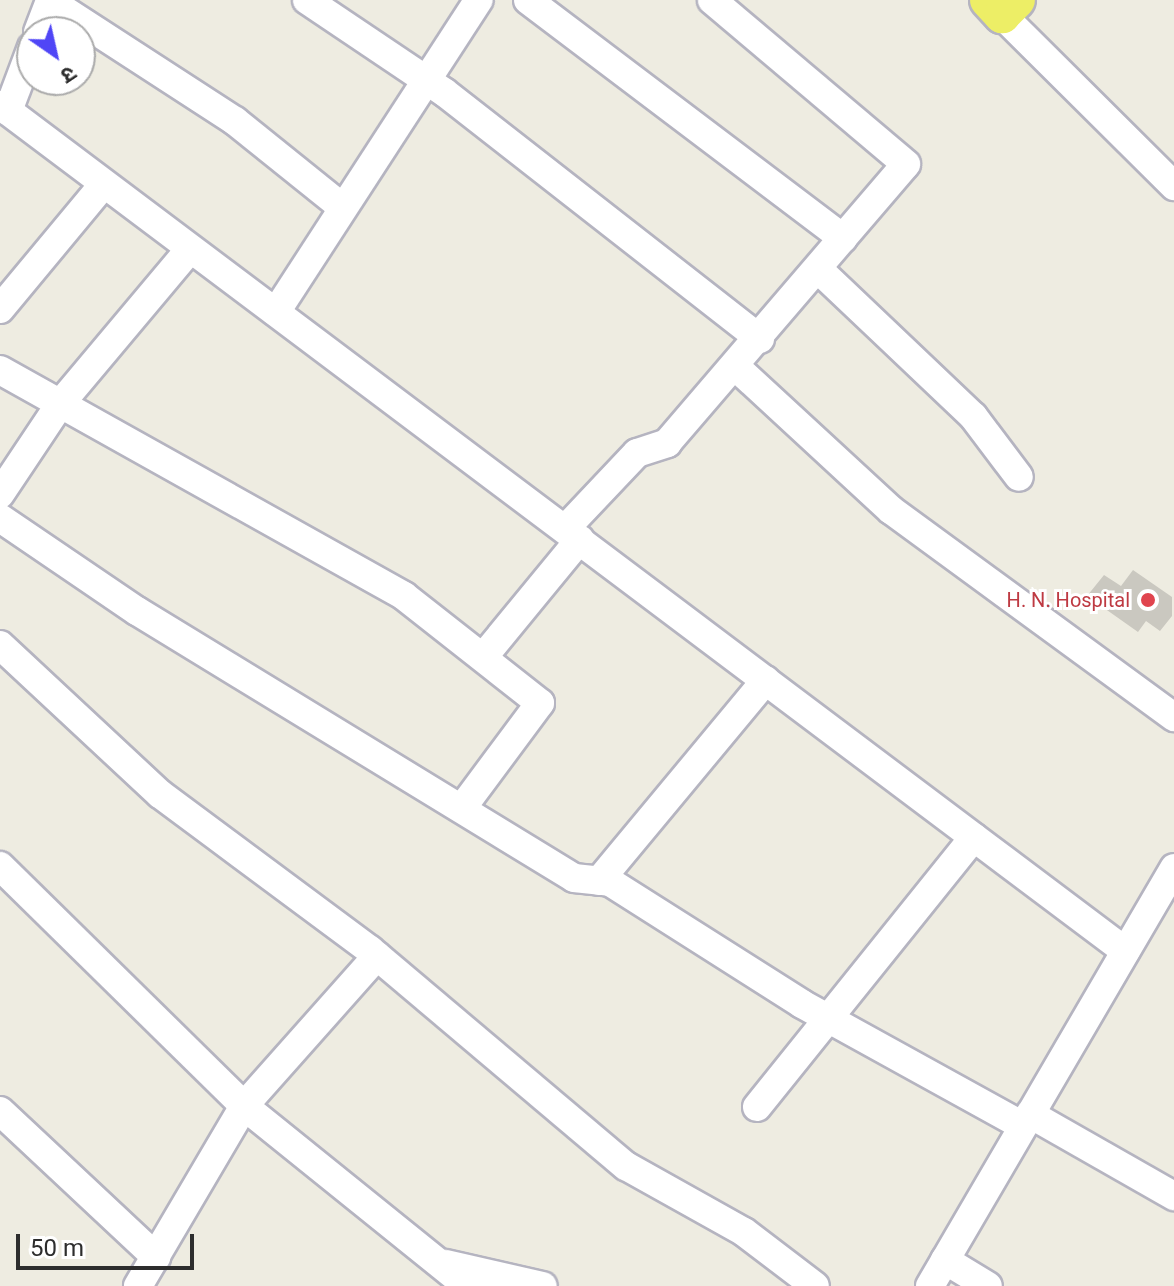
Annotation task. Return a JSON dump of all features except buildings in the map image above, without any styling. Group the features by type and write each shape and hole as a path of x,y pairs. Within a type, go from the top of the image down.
{"street":[{"path":"50,0 223,113 342,207"},
{"path":"307,0 424,78 760,339"},
{"path":"276,312 424,78 479,0"},
{"path":"528,0 843,238"},
{"path":"484,656 637,453 667,443 760,339 906,164 712,0"},
{"path":"1002,5 1174,186"},
{"path":"16,82 4,108 1125,951"},
{"path":"0,309 103,185"},
{"path":"0,494 60,404 190,249"},
{"path":"818,269 973,416 1019,477"},
{"path":"736,367 891,510 1174,717"},
{"path":"0,370 404,596 540,703 462,808"},
{"path":"0,518 137,611 574,878 599,881 823,1016 1174,1196"},
{"path":"0,645 160,794 377,956 626,1166 744,1232 815,1286"},
{"path":"599,881 766,680"},
{"path":"757,1107 823,1016 974,837"},
{"path":"0,866 244,1106 467,1286"},
{"path":"930,1286 1174,868"},
{"path":"138,1286 244,1106 377,956"},
{"path":"0,1111 156,1257"},
{"path":"945,1260 988,1286"},
{"path":"441,1262 543,1286"}],"place":[{"name":"H. N. Hospital","path":"1148,600"}]}
